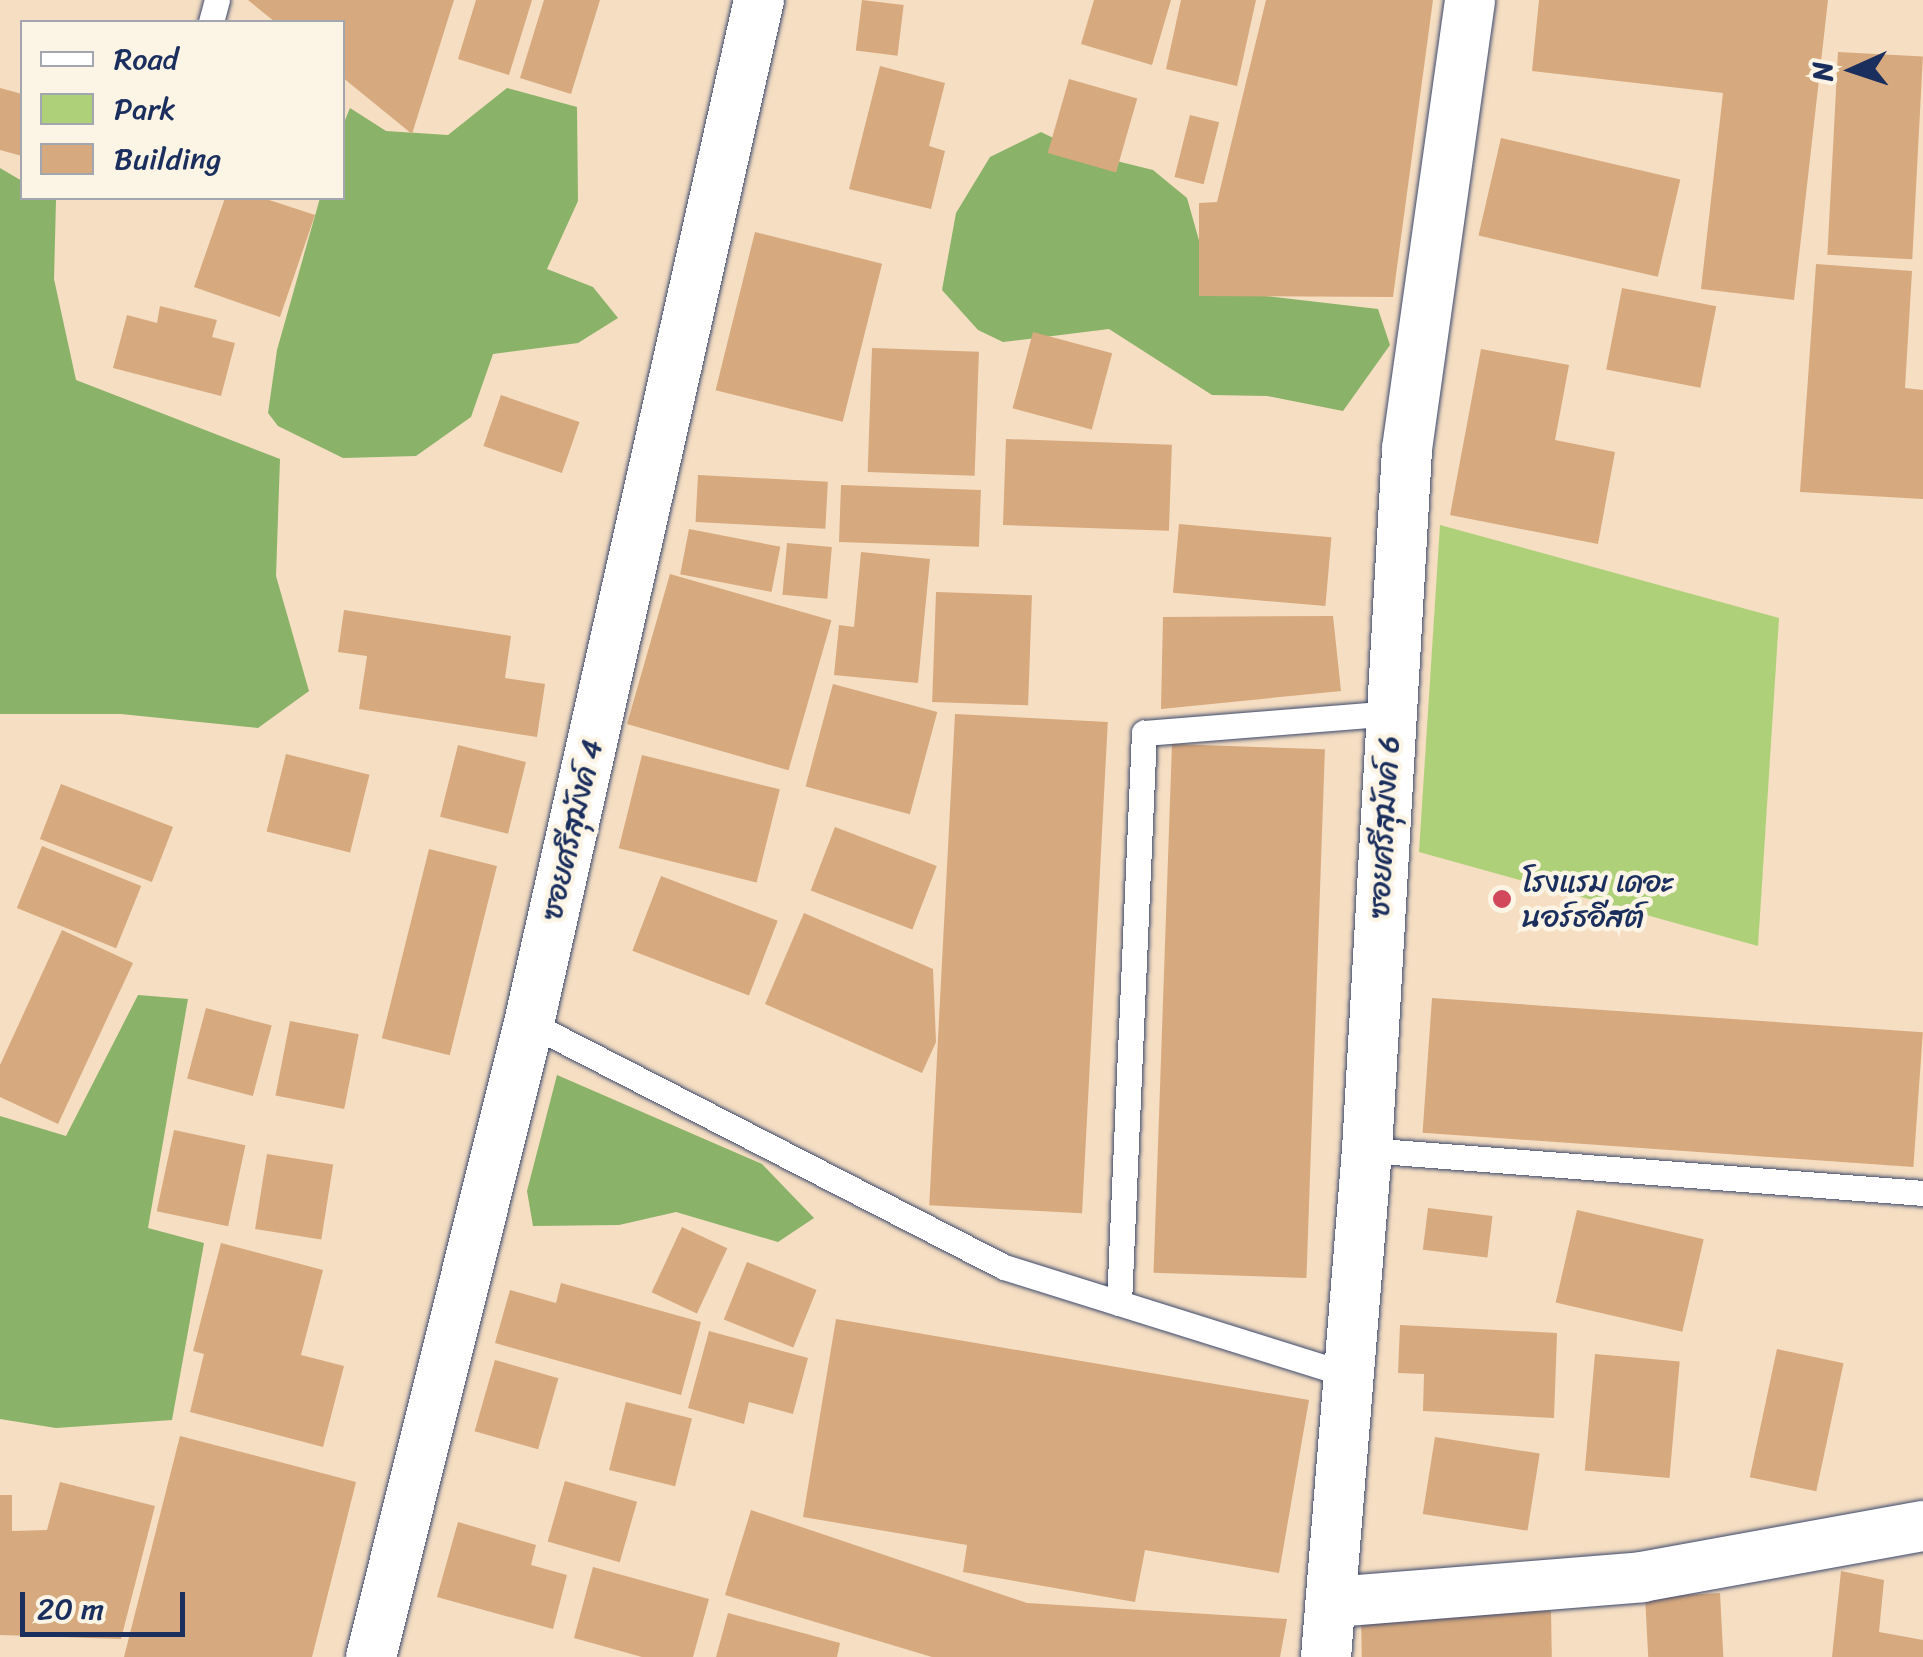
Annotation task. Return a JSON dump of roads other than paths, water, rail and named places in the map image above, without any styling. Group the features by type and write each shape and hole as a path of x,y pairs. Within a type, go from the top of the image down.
{"street":[{"name":"ซอยศรีสุมังค์ 4","path":"371,1657 529,1023 759,0"},
{"name":"ซอยศรีสุมังค์ 6","path":"1326,1657 1334,1602 1367,1150 1407,449 1470,0"},
{"path":"1334,1602 1642,1576 1923,1526"}],"lane":[{"path":"1119,1303 1144,733 1390,713"},
{"path":"529,1023 1004,1267 1348,1375"},
{"path":"1367,1150 1923,1194"}],"place":[{"name":"โรงแรม เดอะ นอร์ธอีสต์","path":"1502,899"}]}
